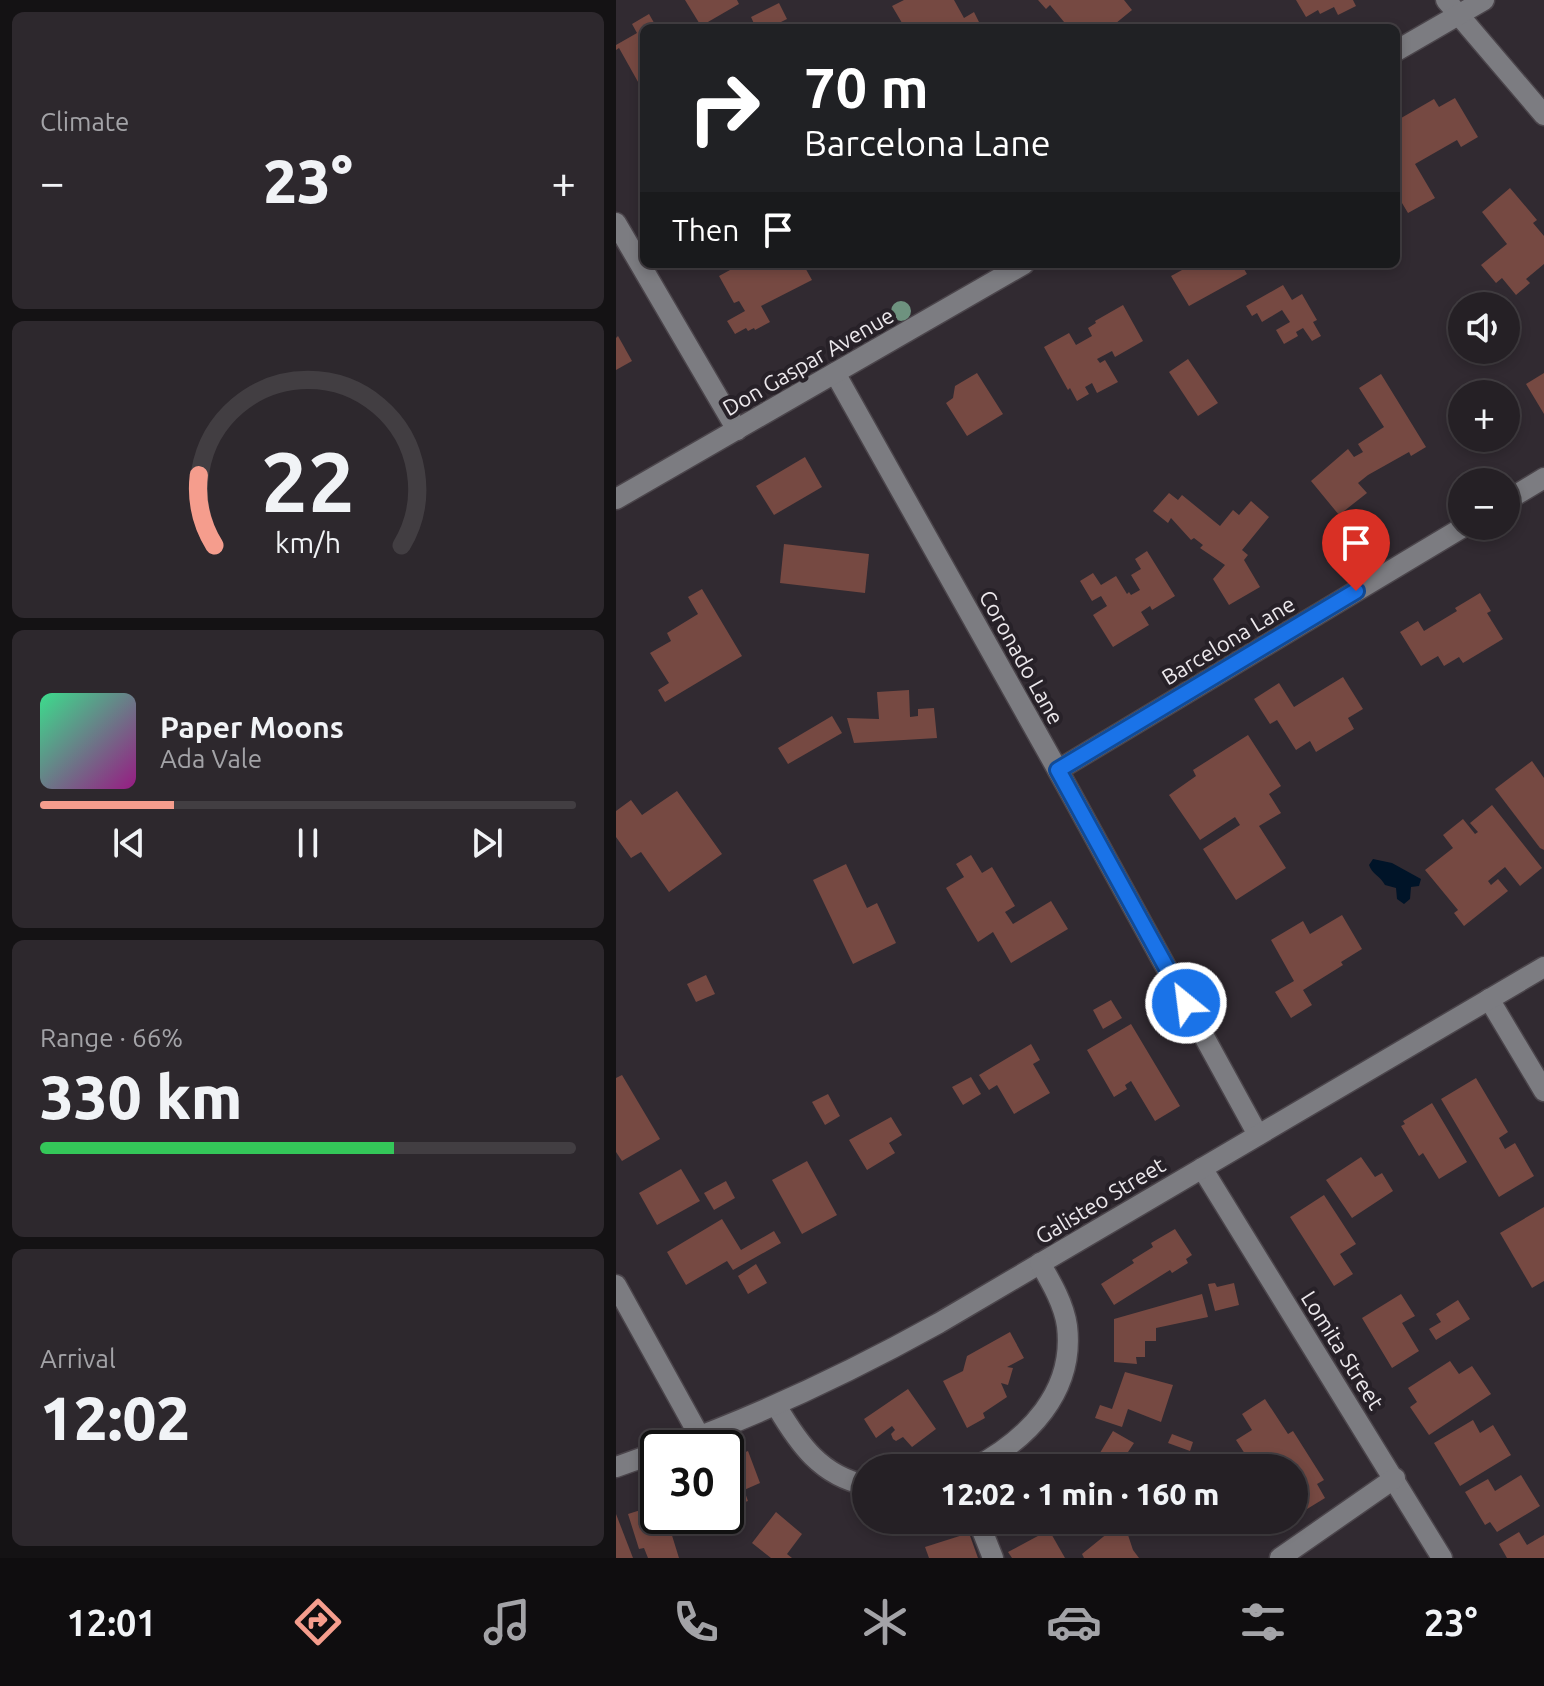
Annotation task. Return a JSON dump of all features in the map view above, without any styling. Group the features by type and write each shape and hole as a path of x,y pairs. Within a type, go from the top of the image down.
{"street":[{"path":"1400,48 1452,8 1484,0"},
{"path":"1452,8 1544,115"},
{"path":"616,223 640,264"},
{"path":"642,268 737,430"},
{"name":"Don Gaspar Avenue","path":"616,499 1017,268"},
{"name":"Coronado Lane","path":"835,373 1258,1135"},
{"path":"1520,493 1544,478"},
{"name":"Barcelona Lane","path":"1058,770 1448,536"},
{"name":"Galisteo Street","path":"718,1430 777,1407 926,1331 1544,967"},
{"path":"1489,999 1544,1091"},
{"name":"Lomita Street","path":"1202,1168 1442,1558"},
{"path":"998,1454 1026,1433 1046,1408 1061,1380 1067,1350 1067,1323 1040,1263"},
{"path":"616,1285 696,1430"},
{"path":"777,1407 808,1454 826,1469 852,1482"},
{"path":"616,1467 640,1458"},
{"path":"1280,1558 1395,1478"},
{"path":"984,1534 993,1558"}],"water":[{"path":"1373,859 1392,863 1421,879 1419,886 1411,887 1410,899 1404,904 1397,899 1396,888 1385,885 1372,871 1369,865"}],"building":[{"path":"685,0 737,0 739,4 700,24"},
{"path":"904,0 954,0 964,18 974,12 980,24 903,24 892,6"},
{"path":"1038,0 1124,0 1132,10 1115,24 1066,24 1050,5 1046,9"},
{"path":"1296,0 1353,0 1356,6 1338,15 1334,7 1320,14 1318,10 1306,17"},
{"path":"779,3 787,19 780,24 754,24 751,17"},
{"path":"649,14 655,24 640,24 640,85 619,48 616,50 616,45 637,33 632,24"},
{"path":"1455,98 1478,137 1461,147 1457,140 1415,164 1435,198 1408,213 1400,200 1400,119 1434,99 1439,107"},
{"path":"1510,188 1537,220 1533,223 1544,236 1544,264 1526,279 1530,283 1520,292 1514,292 1502,278 1496,283 1481,265 1507,244 1482,212"},
{"path":"734,268 805,268 812,280 761,306 770,322 755,330 748,331 746,328 735,334 727,321 745,311 739,301 734,303 719,276"},
{"path":"1186,268 1243,268 1247,274 1189,306 1171,276"},
{"path":"1283,285 1292,300 1302,294 1317,320 1313,322 1321,336 1312,341 1303,328 1296,332 1298,336 1284,344 1276,330 1290,322 1282,310 1262,322 1257,313 1252,316 1246,306"},
{"path":"1123,305 1143,341 1115,357 1112,351 1097,359 1100,363 1105,360 1118,382 1097,393 1092,383 1085,387 1089,394 1077,401 1044,347 1069,333 1076,345 1092,336 1088,328 1095,321"},
{"path":"618,336 632,361 616,370 616,338"},
{"path":"1188,359 1218,403 1198,416 1169,372"},
{"path":"977,373 1003,414 967,436 946,403 953,398 955,386"},
{"path":"1544,373 1544,414 1526,384"},
{"path":"1381,374 1426,447 1411,456 1409,452 1368,475 1358,483 1367,493 1339,515 1311,481 1348,449 1354,457 1363,452 1358,444 1384,427 1359,388"},
{"path":"805,457 822,487 774,515 756,486"},
{"path":"1169,493 1178,500 1182,495 1220,526 1233,510 1239,515 1251,501 1269,517 1242,550 1248,555 1244,560 1260,587 1229,605 1213,579 1225,565 1200,548 1203,545 1194,538 1191,540 1171,518 1168,523 1153,511"},
{"path":"784,544 869,554 865,593 780,583"},
{"path":"1147,551 1175,596 1152,610 1150,606 1141,612 1149,625 1113,647 1093,615 1107,606 1101,596 1092,601 1080,581 1093,573 1101,585 1116,576 1127,594 1129,592 1131,595 1140,590 1131,575 1141,569 1135,559"},
{"path":"702,589 742,656 665,702 658,690 669,683 650,653 671,641 667,633 698,614 688,597"},
{"path":"1480,593 1491,611 1487,613 1503,639 1463,663 1459,657 1444,666 1438,656 1421,666 1400,632 1418,621 1424,631"},
{"path":"1343,677 1363,709 1348,718 1354,729 1316,752 1310,741 1296,750 1277,720 1270,724 1254,699 1279,683 1294,707"},
{"path":"909,690 910,717 918,716 918,709 934,708 937,738 854,743 847,718 879,719 877,692"},
{"path":"832,716 842,733 788,764 778,748"},
{"path":"1248,735 1281,786 1269,794 1281,813 1259,826 1286,868 1236,900 1203,849 1240,825 1235,817 1200,840 1169,795 1196,776 1193,770"},
{"path":"1532,761 1544,778 1544,850 1495,789"},
{"path":"677,791 722,854 669,892 641,852 631,858 616,837 616,811 631,800 642,815"},
{"path":"1492,805 1542,868 1520,886 1505,867 1488,881 1491,885 1498,879 1508,891 1464,926 1454,913 1458,910 1425,870 1453,848 1443,835 1463,819 1475,834 1478,832 1470,823"},
{"path":"971,855 982,873 992,867 1015,906 1005,912 1013,924 1051,901 1068,929 1011,963 993,932 978,942 946,888 964,877 956,864"},
{"path":"846,864 867,908 877,903 896,943 853,964 813,880"},
{"path":"1342,915 1362,949 1303,990 1312,1005 1291,1018 1275,992 1294,981 1271,940 1303,921 1310,934"},
{"path":"706,975 715,994 696,1002 687,984"},
{"path":"1111,1000 1122,1018 1103,1029 1093,1010"},
{"path":"1131,1024 1180,1106 1155,1121 1131,1081 1125,1085 1127,1089 1114,1097 1087,1050"},
{"path":"1031,1044 1040,1060 1033,1064 1050,1093 1014,1114 997,1085 989,1090 979,1075"},
{"path":"622,1075 660,1139 622,1161 616,1152 616,1078"},
{"path":"971,1077 981,1094 963,1105 952,1087"},
{"path":"1476,1078 1508,1132 1499,1138 1505,1149 1515,1143 1534,1176 1499,1197 1441,1099"},
{"path":"828,1094 840,1116 825,1125 812,1102"},
{"path":"1432,1103 1467,1162 1439,1179 1423,1153 1419,1156 1401,1126 1405,1124 1403,1121"},
{"path":"891,1117 902,1135 889,1143 895,1153 867,1170 849,1140"},
{"path":"1361,1157 1375,1177 1382,1173 1393,1191 1352,1218 1326,1180"},
{"path":"807,1161 837,1215 802,1234 772,1180"},
{"path":"681,1169 700,1201 657,1225 639,1193"},
{"path":"726,1181 735,1198 714,1210 704,1193"},
{"path":"1324,1195 1356,1244 1340,1254 1353,1274 1334,1286 1290,1217"},
{"path":"1544,1207 1544,1281 1532,1288 1500,1233"},
{"path":"722,1219 741,1250 774,1231 781,1243 733,1270 727,1261 686,1285 667,1252"},
{"path":"1175,1229 1192,1255 1186,1259 1188,1263 1172,1273 1170,1270 1114,1305 1101,1284 1134,1263 1132,1260 1153,1247 1151,1243"},
{"path":"756,1264 767,1283 748,1294 738,1276"},
{"path":"1215,1283 1217,1287 1234,1283 1239,1305 1215,1311 1208,1284"},
{"path":"1202,1294 1208,1317 1156,1328 1156,1341 1145,1341 1145,1357 1136,1357 1137,1364 1114,1362 1114,1319"},
{"path":"1401,1294 1415,1316 1402,1323 1419,1351 1392,1368 1362,1318"},
{"path":"1458,1300 1470,1319 1436,1340 1429,1329 1441,1322 1436,1314"},
{"path":"1010,1332 1024,1358 1007,1367 1013,1368 1008,1385 1001,1383 1007,1397 983,1413 985,1418 967,1428 943,1381 963,1371 967,1356"},
{"path":"1450,1361 1459,1374 1472,1366 1491,1394 1429,1435 1410,1407 1417,1402 1408,1388"},
{"path":"1125,1372 1173,1385 1161,1422 1128,1409 1122,1427 1095,1418 1100,1405 1112,1409"},
{"path":"908,1389 936,1429 912,1447 903,1437 896,1441 893,1439 891,1434 895,1430 892,1426 876,1438 864,1419"},
{"path":"1265,1399 1288,1434 1293,1431 1308,1454 1245,1454 1236,1440 1252,1430 1242,1414"},
{"path":"1473,1420 1480,1433 1493,1425 1511,1455 1460,1486 1434,1443"},
{"path":"1113,1431 1134,1443 1127,1454 1099,1454"},
{"path":"1172,1434 1193,1442 1190,1451 1168,1443"},
{"path":"748,1451 760,1483 744,1490 744,1453"},
{"path":"1308,1455 1324,1480 1317,1484 1325,1498 1308,1508"},
{"path":"1521,1475 1540,1506 1497,1532 1490,1522 1485,1525 1465,1492 1488,1479 1495,1491"},
{"path":"640,1510 640,1534 672,1534 679,1558 648,1558 644,1548 639,1549 628,1514"},
{"path":"776,1512 802,1534 787,1554 792,1558 771,1558 752,1543"},
{"path":"616,1514 633,1558 616,1558"},
{"path":"1519,1532 1527,1545 1544,1535 1544,1558 1507,1558 1499,1544"},
{"path":"969,1534 978,1558 929,1558 925,1547"},
{"path":"1042,1534 1051,1534 1065,1558 1012,1558 1008,1552"},
{"path":"1107,1534 1129,1534 1133,1550 1139,1558 1084,1558 1082,1554"}],"route":[{"path":"1186,1003 1058,770 1356,591"}]}
